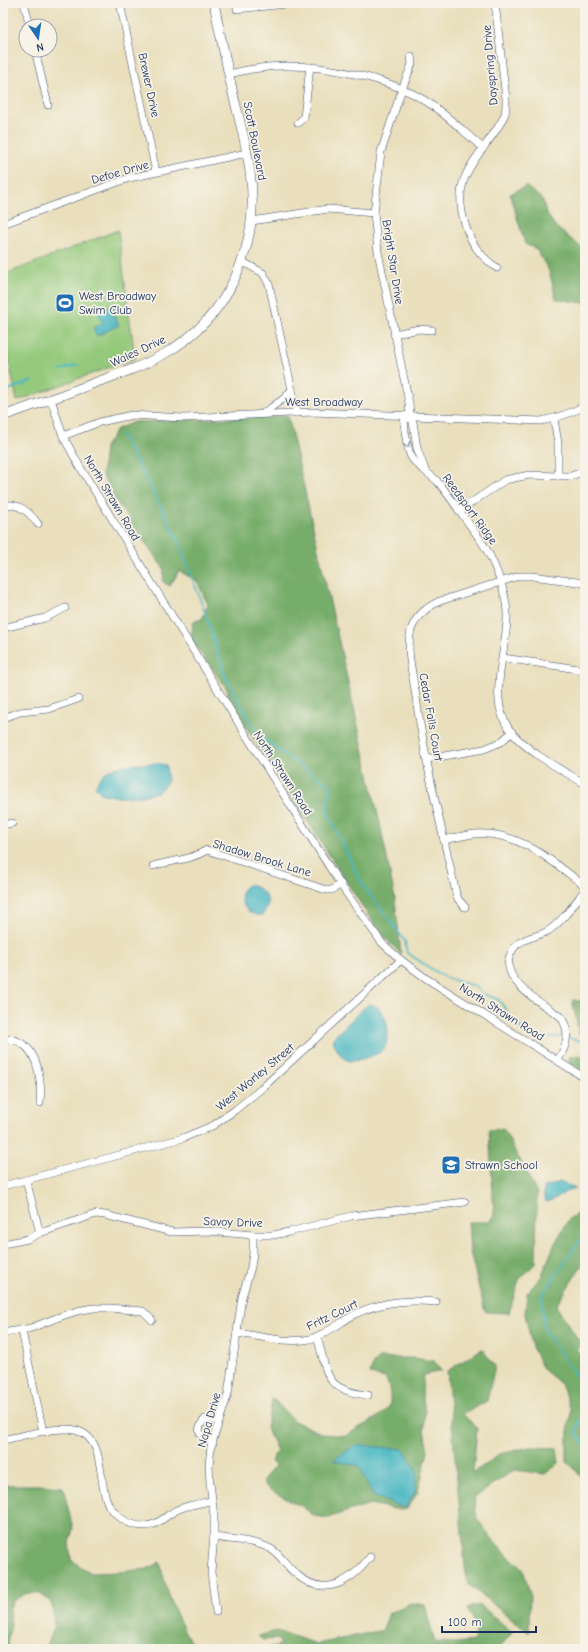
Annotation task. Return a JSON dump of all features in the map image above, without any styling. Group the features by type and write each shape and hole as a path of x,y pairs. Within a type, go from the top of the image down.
{"main road":[{"name":"Scott Boulevard","path":"214,3 247,154 252,188 252,221 243,262"},
{"name":"Wales Drive","path":"51,399 130,370 164,354 182,342 196,332 222,302 243,262"},
{"path":"3,416 51,399"}],"street":[{"path":"24,3 28,18"},
{"name":"Brewer Drive","path":"120,3 156,172"},
{"path":"237,9 297,3"},
{"name":"Dayspring Drive","path":"495,3 506,99 505,113 499,126 465,175 460,193 462,213 470,240 486,260 497,268"},
{"name":"Bright Star Drive","path":"410,416 410,403 394,334 378,252 374,213 381,152 412,64 411,56"},
{"path":"37,58 48,105"},
{"path":"229,74 257,68 283,66 310,68 372,78 402,89 424,100 483,148"},
{"path":"298,123 304,116 310,68"},
{"name":"Defoe Drive","path":"3,224 129,178 247,154"},
{"path":"252,221 328,209 374,213"},
{"path":"243,262 263,273 269,284 297,412"},
{"path":"394,334 419,329 432,330"},
{"path":"262,414 286,397 292,389"},
{"name":"North Strawn Road","path":"51,399 63,436 80,467 225,702 341,884 382,943 401,960 428,979 585,1078"},
{"name":"West Broadway","path":"63,436 100,422 132,415 183,418 313,412 532,421 554,419 585,406"},
{"name":"Reedsport Ridge","path":"410,416 413,422 417,448 425,470 447,493 489,553 500,582 505,601 507,619 498,691 502,715 512,732 522,743 585,784"},
{"path":"554,419 558,443 558,476"},
{"path":"459,512 505,480 529,475 571,476 585,471"},
{"path":"3,505 17,505 24,509 38,524"},
{"name":"Cedar Falls Court","path":"465,907 458,899 456,893 427,759 410,657 411,630 415,620 429,606 440,600 519,576 532,576 585,583"},
{"path":"3,628 45,618 65,608"},
{"path":"503,658 585,670"},
{"path":"3,718 20,712 49,709 78,699"},
{"path":"427,759 484,749 500,742 512,732"},
{"path":"3,825 12,823"},
{"path":"444,840 476,834 500,836 515,840 536,850 585,886"},
{"name":"Shadow Brook Lane","path":"153,866 170,861 186,860 198,856 207,850 326,890 332,890 341,884"},
{"path":"558,1060 565,1049 567,1040 564,1023 560,1017 517,984 510,972 508,963 511,951 519,943 547,931 560,921 585,890"},
{"name":"West Worley Street","path":"3,1186 183,1138 214,1125 235,1110 261,1088 401,960"},
{"path":"3,1039 13,1039 29,1049 34,1058 39,1076 41,1091 40,1103"},
{"path":"26,1180 40,1233"},
{"name":"Savoy Drive","path":"3,1244 28,1239 40,1233 96,1214 172,1232 207,1231 253,1235 289,1232 351,1216 465,1202"},
{"name":"Napa Drive","path":"216,1612 211,1572 214,1516 211,1500 209,1465 212,1443 228,1394 242,1297 252,1267 253,1235"},
{"name":"Fritz Court","path":"237,1333 303,1340 329,1331 351,1316 377,1306 410,1301 436,1302"},
{"path":"3,1333 22,1331 65,1315 93,1308 143,1311 152,1320"},
{"path":"22,1331 43,1432"},
{"path":"317,1336 328,1375 332,1382 340,1389 350,1393 368,1395"},
{"path":"212,1443 204,1439 199,1432 199,1426 205,1420 219,1421"},
{"path":"3,1440 64,1429 73,1429 83,1432 89,1437 95,1446 108,1505 114,1513 124,1521 134,1525 154,1525 178,1509 211,1500"},
{"path":"214,1537 258,1543 272,1550 304,1581 317,1586 333,1586 346,1581 359,1570 370,1557"}],"green space":[{"path":"526,186 543,200 546,213 556,227 582,248 585,253 585,303 556,299 549,271 536,249 525,244 510,194"},
{"name":"West Broadway Swim Club","path":"118,230 135,358 17,401 3,332 3,275"},
{"path":"288,416 381,828 395,899 401,954 386,939 370,918 231,704 227,689 191,640 193,622 202,619 208,605 197,581 179,571 170,586 163,582 164,569 115,500 102,474 105,447 117,429 134,422"},
{"path":"572,1000 585,1002 585,1040 579,1034"},
{"path":"585,1052 585,1073 569,1062 569,1057 584,1055"},
{"path":"503,1128 537,1193 536,1263 519,1280 509,1313 485,1312 470,1252 468,1222 489,1222 494,1214 489,1130"},
{"path":"585,1208 585,1260 556,1306 579,1341 578,1352 585,1362 585,1481 567,1461 567,1439 571,1410 561,1384 543,1369 532,1347 525,1314 527,1293 541,1277 555,1243 569,1219"},
{"path":"482,1349 495,1366 487,1401 463,1414 477,1428 473,1473 500,1454 530,1447 557,1448 559,1463 545,1474 514,1470 474,1498 477,1519 497,1545 523,1569 530,1594 529,1633 469,1585 466,1578 447,1371"},
{"path":"379,1358 414,1358 434,1361 441,1371 424,1375 422,1392 425,1412 424,1429 428,1451 418,1492 407,1509 400,1510 370,1504 327,1518 314,1516 303,1507 265,1486 263,1480 275,1466 271,1461 277,1451 266,1427 272,1398 294,1421 323,1434 346,1436 380,1415 389,1406 390,1393 385,1378 370,1374 373,1363"},
{"path":"3,1485 63,1487 73,1529 69,1543 71,1560 91,1573 147,1569 160,1562 173,1607 195,1649 41,1649 48,1644 54,1627 51,1602 40,1594 27,1593 13,1601 9,1610 11,1626 8,1638 9,1648 3,1649"},
{"path":"411,1603 425,1605 435,1642 455,1643 474,1641 477,1627 467,1608 480,1605 512,1632 501,1646 503,1649 260,1649 281,1644 277,1639 263,1640 258,1636 277,1631 317,1644 383,1630 389,1613"}],"water":[{"path":"114,304 117,310 112,312 119,325 97,336 93,328 103,323 98,312"},
{"path":"155,763 166,765 168,781 158,792 143,796 119,797 102,794 95,787 100,778 112,768"},
{"path":"248,885 254,886 263,892 268,900 266,910 262,915 251,913 243,904 241,894 243,889"},
{"path":"368,1004 378,1007 386,1020 388,1032 386,1045 382,1051 374,1055 353,1061 346,1060 336,1048 333,1039"},
{"path":"560,1182 576,1188 546,1202 544,1199 544,1187"},
{"path":"356,1445 403,1449 417,1471 415,1492 405,1508 373,1496 359,1466 333,1460"}],"waterway":[{"path":"61,370 77,365"},
{"path":"3,392 32,381"},
{"path":"121,435 147,480 178,540 205,612 225,676 257,733 282,753 330,786 327,811 361,882 405,941 407,953 444,977 474,986 484,994 499,1000 513,1021 527,1033 535,1037 564,1037"},
{"path":"569,1038 585,1042"},
{"path":"585,1233 542,1295 544,1329 578,1379 585,1396"},
{"path":"585,1404 576,1432 585,1446"}],"place":[{"name":"West Broadway Swim Club","path":"65,303"},
{"name":"Strawn School","path":"451,1165"}]}
